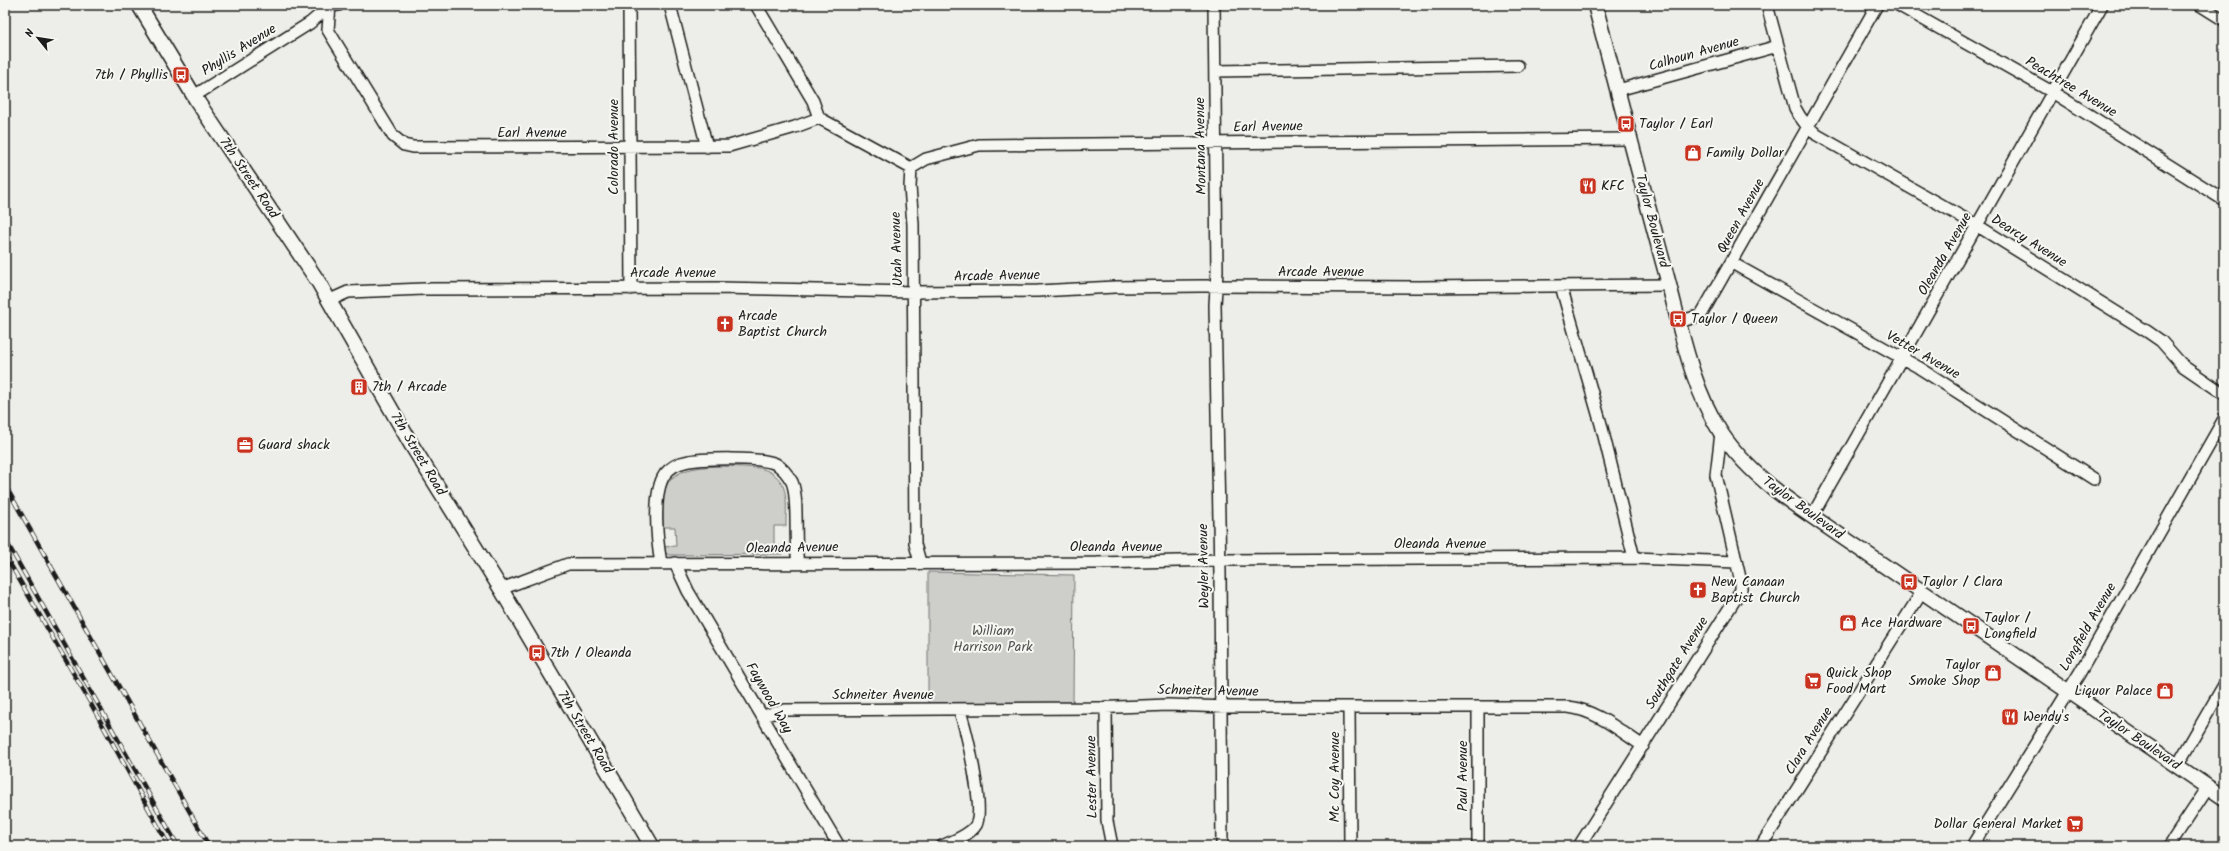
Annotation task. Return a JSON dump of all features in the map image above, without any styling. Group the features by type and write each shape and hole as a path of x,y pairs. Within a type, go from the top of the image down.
{"main road":[{"name":"7th Street Road","path":"139,5 194,96 306,262 374,376 411,444 501,589 652,846"},
{"name":"Taylor Boulevard","path":"1595,5 1679,322 1701,393 1721,433 1738,456 1777,492 2224,798"}],"street":[{"name":"Phyllis Avenue","path":"194,96 310,23 333,5"},
{"name":"Earl Avenue","path":"333,5 328,30 336,46 392,136 404,145 439,148 729,146 795,127 819,118"},
{"name":"Colorado Avenue","path":"629,5 631,289"},
{"path":"670,5 707,146"},
{"path":"756,5 813,101 819,118 911,168"},
{"name":"Montana Avenue","path":"1214,5 1216,286"},
{"name":"Dearcy Avenue","path":"1767,5 1795,108 1801,120 1817,135 1978,226 2148,332 2161,341 2192,373 2224,394"},
{"name":"Queen Avenue","path":"1679,322 1701,315 1732,263 1877,5"},
{"name":"Peachtree Avenue","path":"1898,5 2054,93 2224,200"},
{"name":"Oleanda Avenue","path":"1812,516 2054,93 2102,5"},
{"path":"2200,5 2224,20"},
{"name":"Calhoun Avenue","path":"1618,90 1778,46"},
{"path":"1215,71 1518,66"},
{"name":"Earl Avenue","path":"911,168 926,159 979,144 1630,139"},
{"name":"Utah Avenue","path":"911,168 910,187 913,224 914,292 915,544 920,562"},
{"name":"Vetter Avenue","path":"1732,263 1902,359 2094,479"},
{"name":"Arcade Avenue","path":"328,301 348,292 424,289 812,289 831,291 914,292 1216,286 1669,285"},
{"name":"Weyler Avenue","path":"1216,286 1222,846"},
{"path":"1561,286 1601,424 1634,558"},
{"name":"Longfield Avenue","path":"1972,846 2068,692 2224,419"},
{"name":"Southgate Avenue","path":"1579,846 1741,590 1741,582 1716,476 1721,433"},
{"path":"661,563 658,545 658,490 666,474 674,467 687,461 759,460 770,462 780,468 792,482 795,499 795,547 798,563"},
{"name":"Oleanda Avenue","path":"501,589 568,564 920,562 1097,563 1219,560 1634,558 1736,562"},
{"name":"Faywood Way","path":"675,563 688,591 839,846"},
{"name":"Clara Avenue","path":"1760,846 1922,592"},
{"path":"2178,766 2224,685"},
{"name":"Schneiter Avenue","path":"762,716 785,710 959,709 1168,705 1349,708 1579,708 1593,713 1643,746"},
{"name":"Lester Avenue","path":"1106,707 1107,821 1112,846"},
{"name":"Paul Avenue","path":"1478,707 1478,846"},
{"name":"Mc Coy Avenue","path":"1349,708 1350,846"},
{"path":"942,846 972,830 979,816 969,744 959,709"},
{"path":"2170,846 2208,787"}],"green space":[{"path":"722,466 760,468 777,477 782,483 785,491 786,526 774,526 774,546 786,546 783,554 669,555 664,552 664,547 676,546 675,527 663,527 663,496 666,487 672,478 682,472 694,468"},
{"name":"William Harrison Park","path":"928,572 1074,575 1073,703 928,704"}],"railway":[{"path":"5,485 209,846"},
{"path":"5,539 178,846"},
{"path":"5,555 91,704 169,846"}],"place":[{"name":"7th / Phyllis","path":"181,75"},
{"name":"Taylor / Earl","path":"1626,124"},
{"name":"Family Dollar","path":"1693,153"},
{"name":"KFC","path":"1588,186"},
{"name":"Taylor / Queen","path":"1678,319"},
{"name":"Arcade Baptist Church","path":"725,324"},
{"name":"7th / Arcade","path":"359,387"},
{"name":"Guard shack","path":"245,445"},
{"name":"Taylor / Clara","path":"1909,582"},
{"name":"New Canaan Baptist Church","path":"1698,590"},
{"name":"Ace Hardware","path":"1848,623"},
{"name":"Taylor / Longfield","path":"1971,626"},
{"name":"7th / Oleanda","path":"537,653"},
{"name":"Taylor Smoke Shop","path":"1993,673"},
{"name":"Quick Shop Food Mart","path":"1813,681"},
{"name":"Liquor Palace","path":"2165,691"},
{"name":"Wendy's","path":"2010,717"},
{"name":"Dollar General Market","path":"2075,824"}]}
